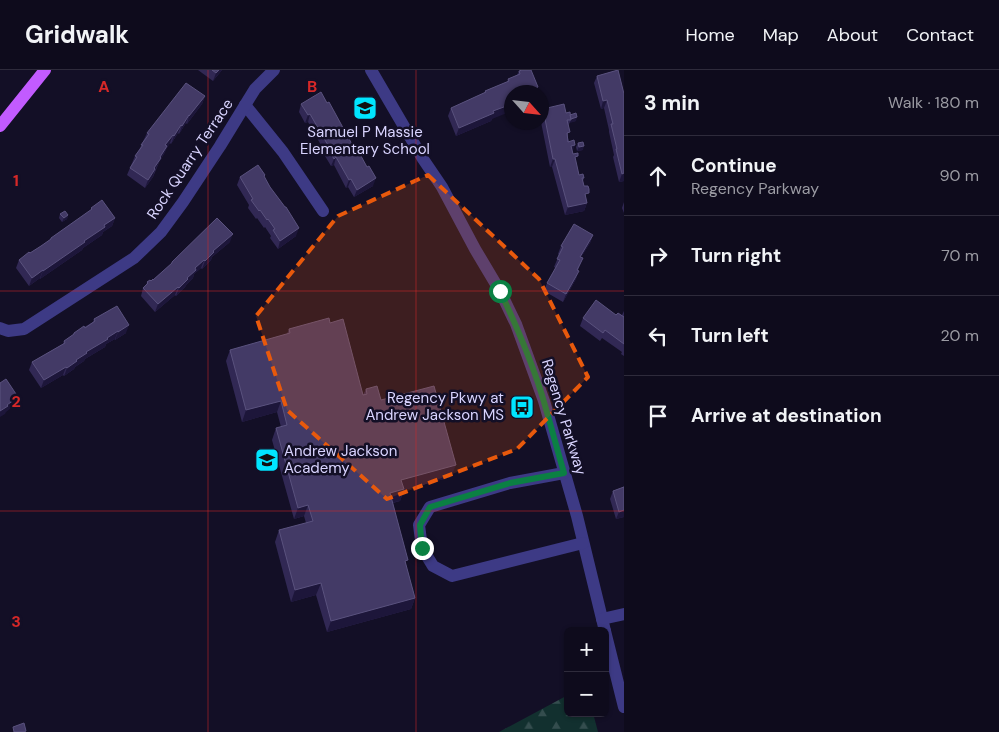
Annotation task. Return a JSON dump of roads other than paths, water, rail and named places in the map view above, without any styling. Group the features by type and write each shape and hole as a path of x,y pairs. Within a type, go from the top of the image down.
{"main road":[{"path":"0,126 45,70"}],"street":[{"name":"Rock Quarry Terrace","path":"2,332 24,329 134,258 161,232 183,202 255,89 274,70"},
{"name":"Regency Parkway","path":"371,70 442,187 512,316 544,401 604,627"},
{"path":"245,105 283,152 323,211"},
{"path":"564,473 510,483 430,507 420,525 422,548 433,566 452,576 583,543"},
{"path":"604,627 624,614"},
{"name":"Regency Parkway","path":"609,647 624,707"}],"place":[{"name":"Samuel P Massie Elementary School","path":"365,108"},
{"name":"Regency Pkwy at Andrew Jackson MS","path":"522,407"},
{"name":"Andrew Jackson Academy","path":"267,460"}]}
